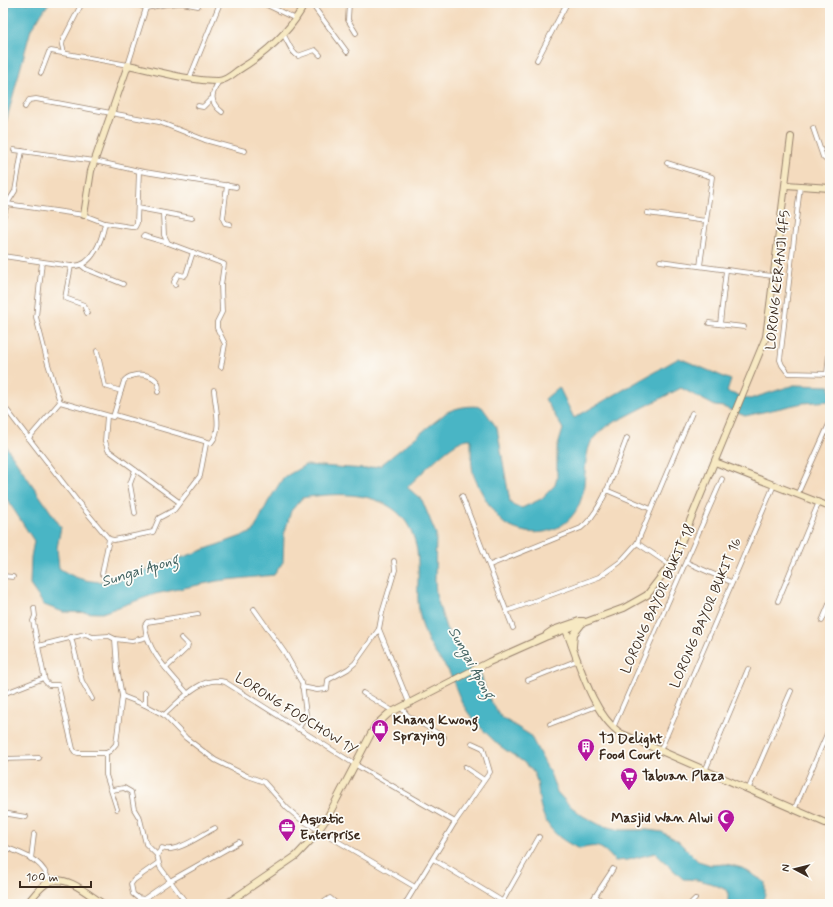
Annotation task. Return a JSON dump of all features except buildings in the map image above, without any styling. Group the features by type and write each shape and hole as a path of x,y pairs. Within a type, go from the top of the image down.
{"street":[{"path":"64,53 62,45 63,40 82,3"},
{"path":"134,3 146,8 182,3 198,6"},
{"path":"190,77 220,3"},
{"path":"267,3 267,5 296,19"},
{"path":"198,106 203,107 211,99 219,81 255,60 283,34 296,19 305,3"},
{"path":"311,3 347,52"},
{"path":"349,3 348,20 356,33"},
{"path":"537,60 567,3"},
{"path":"84,215 91,171 146,8"},
{"path":"283,34 295,55 298,56 315,50 320,55"},
{"path":"41,72 50,51 219,81"},
{"path":"25,107 29,100 36,99 158,122 204,140 245,151"},
{"path":"211,99 213,104 222,112"},
{"path":"813,128 824,159 830,160"},
{"path":"226,904 296,856 319,830 356,765 375,726 392,711 489,662 547,636 624,608 647,595 670,565 716,462 766,336 772,276 792,137"},
{"path":"14,150 95,161 139,171 236,187"},
{"path":"3,218 7,204 15,191 22,151"},
{"path":"667,163 712,177 700,266"},
{"path":"7,204 84,215 105,223 135,226 138,208 139,171"},
{"path":"227,185 223,219 225,223 230,224"},
{"path":"786,185 830,188"},
{"name":"LORONG KERANJI 4F5","path":"800,187 780,360 788,372 829,374"},
{"path":"138,208 163,214 192,218"},
{"path":"647,213 706,221"},
{"path":"163,214 164,235 168,243"},
{"path":"3,256 71,266 81,265 88,260 98,247 103,235 105,223"},
{"path":"144,236 168,243 224,264 221,285 222,312 218,316 217,328 225,344 221,367"},
{"path":"175,285 174,282 178,274 184,276 186,274 193,252"},
{"path":"660,261 772,276"},
{"path":"42,262 36,317 48,364 60,402"},
{"path":"81,265 86,269 123,284"},
{"path":"71,266 64,298 84,305 87,313"},
{"path":"720,324 726,270"},
{"path":"709,323 744,327"},
{"path":"829,374 830,343"},
{"path":"97,351 105,386 121,391"},
{"path":"115,415 124,381 132,374 155,378 160,386 158,392"},
{"path":"60,402 107,416 113,417 115,415 206,444 211,443 214,440 218,426 214,390"},
{"path":"28,439 60,402"},
{"path":"3,405 28,439 109,539 114,540 154,532 159,518 174,510 200,476 206,444"},
{"path":"507,611 599,577 620,562 637,543 692,413"},
{"path":"107,416 106,446 108,450 163,488 179,502"},
{"path":"798,494 830,422"},
{"path":"490,565 581,528 592,516 606,490 627,438"},
{"path":"716,462 830,507"},
{"path":"135,470 130,484 135,513"},
{"name":"LORONG BAYOR BUKIT 18","path":"613,728 722,479"},
{"name":"LORONG BAYOR BUKIT 16","path":"660,751 774,484"},
{"path":"606,490 651,509"},
{"path":"462,496 490,565 513,628"},
{"path":"778,601 819,502"},
{"path":"102,574 109,539"},
{"path":"637,543 670,565"},
{"path":"302,687 317,690 327,689 328,680 355,663 379,629 382,613 395,570 394,561"},
{"path":"686,562 731,582"},
{"path":"3,576 13,577"},
{"path":"822,621 830,602"},
{"path":"34,608 35,616 33,621 44,678 47,684 58,685 75,752 106,753 116,744 122,696 114,639"},
{"path":"254,609 292,663 302,687 306,714 298,729"},
{"path":"188,694 166,668 147,637 145,625 147,622 198,614"},
{"path":"547,636 548,632 553,630 579,621 584,623"},
{"path":"573,647 574,634 584,623"},
{"path":"379,629 409,703"},
{"path":"566,630 597,706 605,721 613,728 620,733 660,751 830,825"},
{"path":"38,646 85,634 93,637 109,636 114,639 132,641 147,637"},
{"path":"547,636 562,636 568,639 573,647"},
{"path":"72,637 82,681 92,700"},
{"path":"166,668 188,648 188,645 181,638"},
{"path":"528,680 578,660"},
{"path":"705,771 748,669"},
{"path":"3,694 44,678"},
{"name":"LORONG FOOCHOW 1Y","path":"164,715 188,694 205,682 219,680 225,682 356,765 455,822"},
{"path":"748,790 791,691"},
{"path":"145,692 145,705"},
{"path":"363,693 392,711"},
{"path":"122,696 145,705 164,715 192,743 221,763 246,776 264,782 295,815 415,887"},
{"path":"550,724 597,706"},
{"path":"401,707 407,715 444,737"},
{"path":"794,810 830,726"},
{"path":"405,904 455,822 490,772 483,748 472,743"},
{"path":"106,753 106,775 117,809"},
{"path":"3,760 38,758"},
{"path":"465,767 484,780"},
{"path":"112,790 124,788 131,792 134,809 140,819 146,844 157,855 158,863 187,904"},
{"path":"3,813 26,816"},
{"path":"157,855 162,848 167,851 176,849 215,828"},
{"path":"31,859 34,834"},
{"path":"433,859 502,902 539,837"},
{"path":"158,863 134,880 131,888 133,894 138,898 144,899 170,881 239,842"},
{"path":"3,846 31,859 43,867 49,882"},
{"path":"590,904 613,869"},
{"path":"26,904 49,882 60,880 70,884 103,904"},
{"path":"595,896 606,904"},
{"path":"321,904 330,898 338,904"},
{"path":"690,904 696,899"}],"water":[{"path":"11,3 49,3 31,29 3,133 3,24"},
{"path":"679,358 731,380 727,392 750,399 794,385 830,386 830,401 803,403 745,416 723,407 715,406 681,388 609,425 594,438 588,449 582,497 579,505 573,515 566,522 557,528 547,531 536,533 515,529 505,524 491,508 473,473 471,460 471,439 464,440 447,450 407,487 422,500 436,534 436,595 446,628 466,658 481,675 487,695 501,717 530,735 550,773 557,792 568,804 583,816 600,825 619,830 647,830 662,832 678,841 698,861 711,865 727,864 742,868 765,882 765,895 761,904 728,904 728,891 706,882 683,879 655,853 628,860 615,861 603,849 591,847 580,849 571,845 552,830 547,823 541,807 535,775 525,763 497,744 470,715 461,701 448,670 429,644 419,611 417,551 411,531 402,517 389,506 374,499 357,496 339,495 302,498 291,511 284,535 283,562 274,575 217,581 155,594 102,613 63,612 44,605 30,585 31,557 34,541 3,493 3,442 61,527 57,548 59,568 72,576 85,580 114,582 253,532 268,502 283,478 305,465 366,469 381,465 447,412 473,406 482,407 497,428 510,502 514,506 522,508 541,499 555,485 557,478 557,449 563,429 545,399 559,387 574,418"}],"place":[{"name":"Khang Kwong Spraying","path":"380,743"},
{"name":"TJ Delight Food Court","path":"586,762"},
{"name":"Tabuan Plaza","path":"629,791"},
{"name":"Masjid Wan Alwi","path":"726,833"},
{"name":"Aquatic Enterprise","path":"287,842"}],"water label":[{"name":"Sungai Apong","path":"140,571"},
{"name":"Sungai Apong","path":"471,663"}]}
